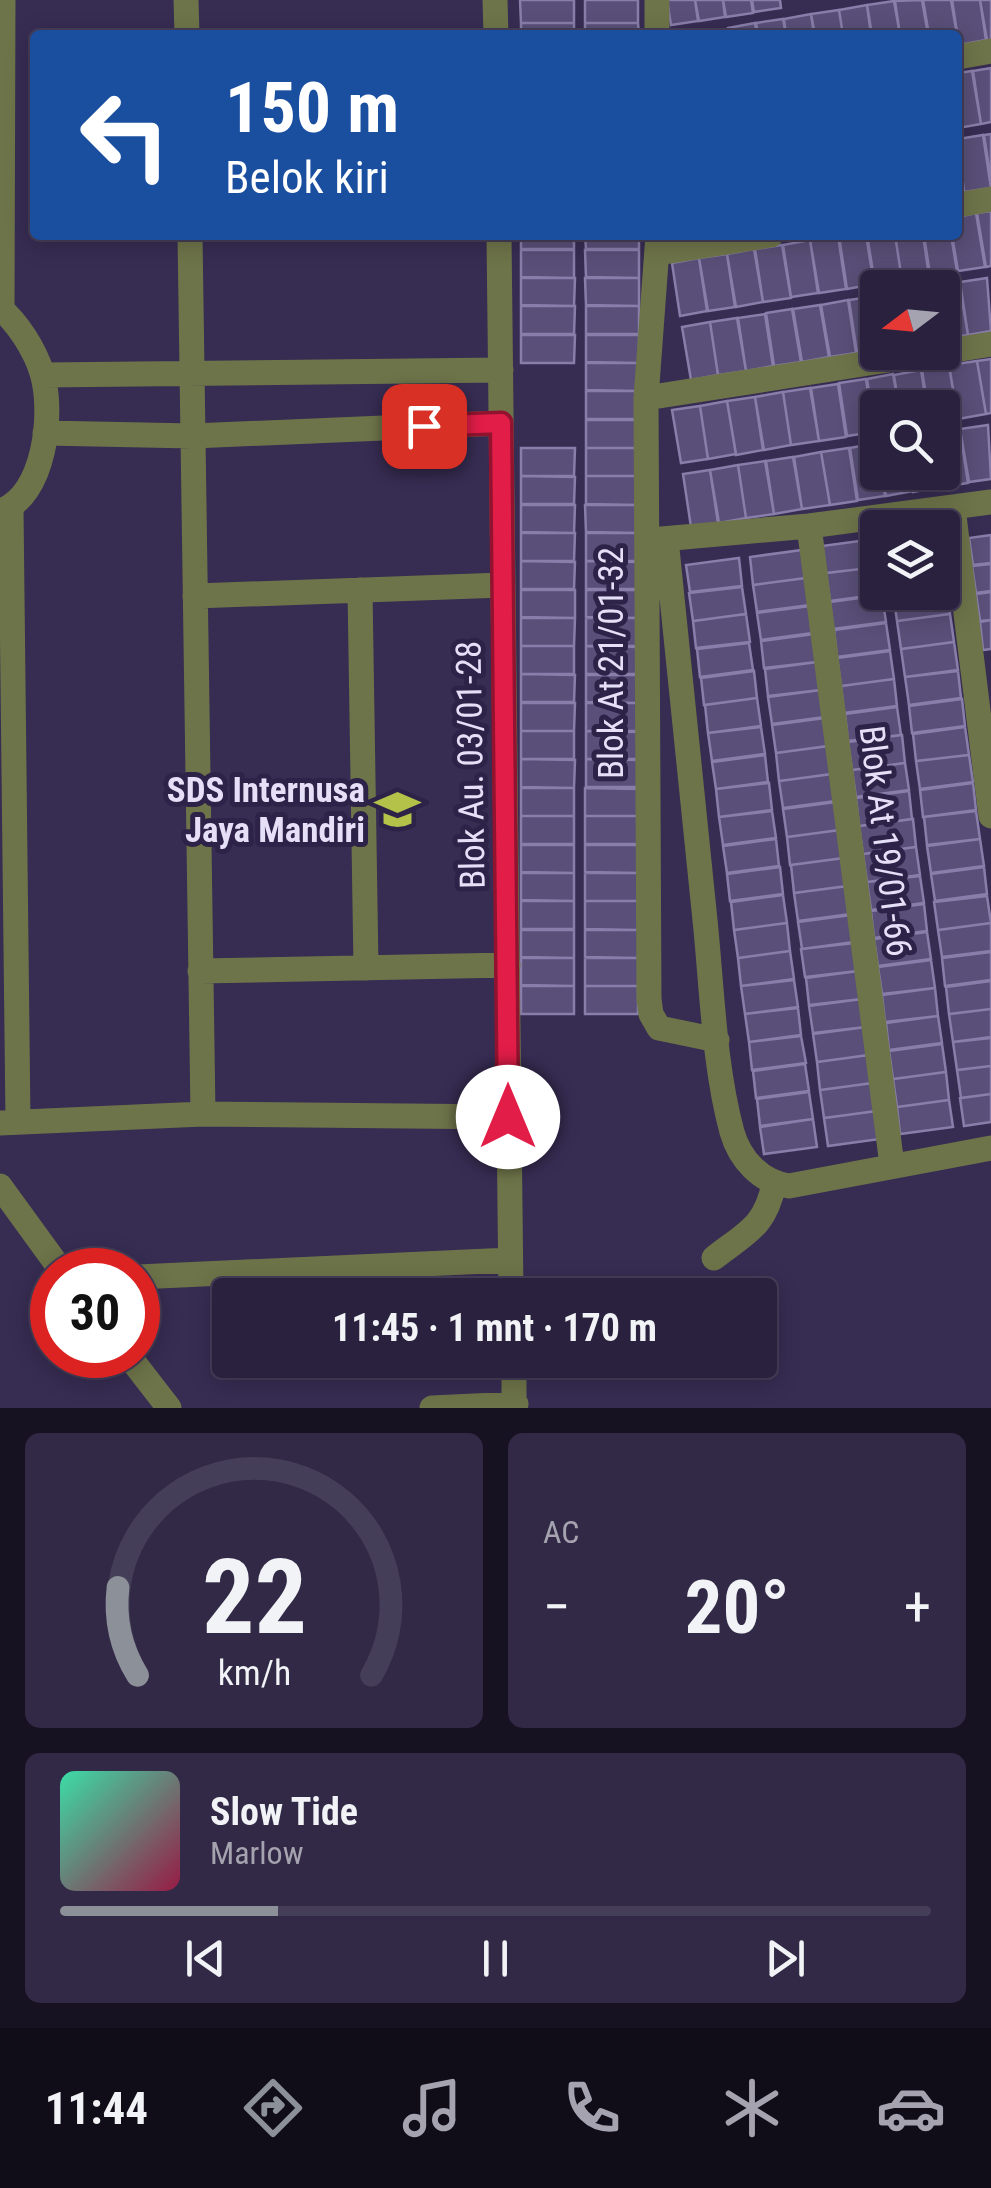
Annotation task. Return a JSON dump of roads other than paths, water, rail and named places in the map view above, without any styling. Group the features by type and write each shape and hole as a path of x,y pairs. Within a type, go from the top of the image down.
{"street":[{"path":"3,0 1,308 29,345 43,376 45,433 40,466 27,493 5,510 9,1122 203,1114 508,1117"},
{"path":"186,0 187,30"},
{"path":"495,0 496,30"},
{"path":"657,0 657,30"},
{"path":"962,55 991,51"},
{"path":"962,204 991,200"},
{"path":"190,240 203,1114"},
{"name":"Blok Au. 03/01-28","path":"499,240 511,1278"},
{"path":"658,244 708,240"},
{"name":"Blok At 21/01-32","path":"658,244 646,398 656,540 651,1014 665,1032 717,1040"},
{"path":"960,349 991,344"},
{"path":"646,398 860,365"},
{"path":"43,376 501,370"},
{"path":"45,433 193,436 501,423"},
{"path":"991,502 809,526 656,540 717,1040 733,1134 752,1167 774,1184 790,1186 991,1148"},
{"path":"952,508 991,816"},
{"name":"Blok At 19/01-66","path":"809,526 892,1164"},
{"path":"195,596 503,585"},
{"path":"360,590 366,968"},
{"path":"200,971 508,965"},
{"path":"714,1258 769,1210 774,1184"},
{"path":"0,1186 45,1248"},
{"path":"160,1276 510,1260"},
{"path":"146,1378 169,1408"},
{"path":"432,1408 515,1406 514,1378"}],"place":[{"name":"SDS Internusa Jaya Mandiri","path":"398,810"}]}
